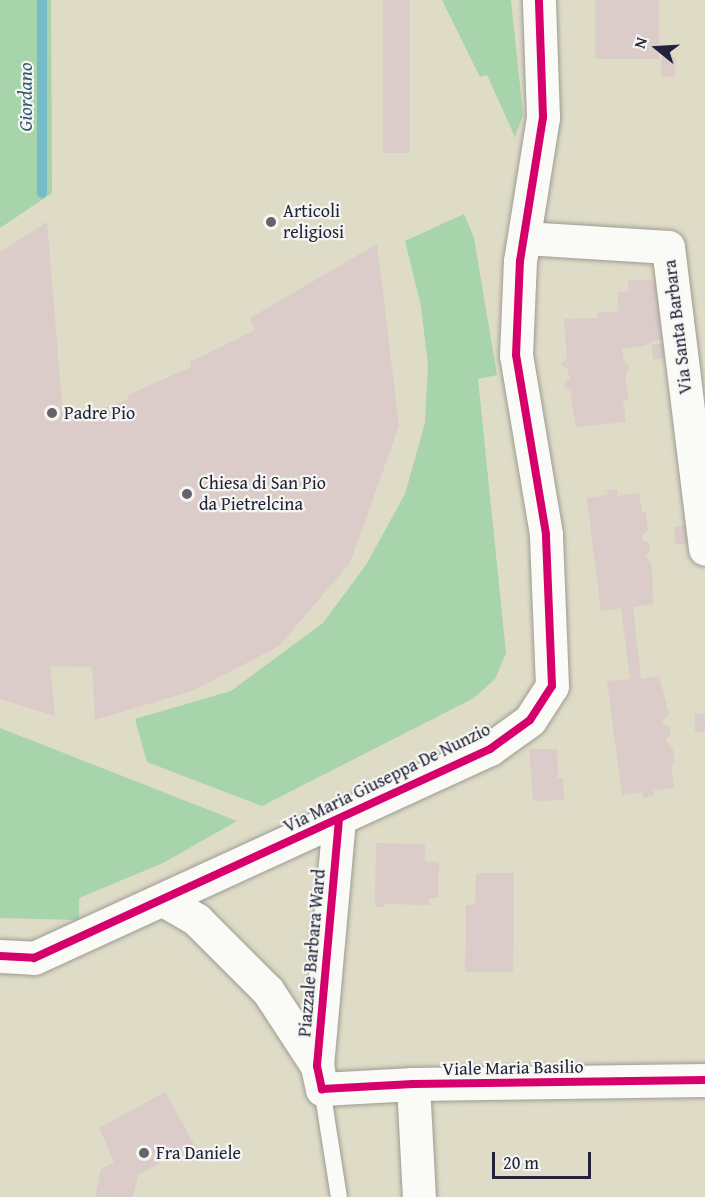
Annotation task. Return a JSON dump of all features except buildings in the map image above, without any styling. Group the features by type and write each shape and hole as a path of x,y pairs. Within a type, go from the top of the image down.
{"street":[{"name":"Via Maria Giuseppa De Nunzio","path":"0,956 34,958 490,748 530,720 552,686 546,534 516,355 520,261 543,117 539,0"},
{"name":"Via Santa Barbara","path":"525,238 668,247 705,549"},
{"name":"Piazzale Barbara Ward","path":"320,1077 339,819"},
{"path":"164,900 197,920 268,991 320,1077"},
{"name":"Viale Maria Basilio","path":"320,1077 413,1084 705,1080"},
{"path":"413,1084 419,1197"}],"lane":[{"path":"320,1077 339,1197"}],"green space":[{"path":"0,0 51,0 52,193 0,228"},
{"path":"442,0 511,0 523,115 515,137 487,75 480,77"},
{"path":"464,214 474,238 497,375 478,379 506,653 495,679 474,698 262,806 147,762 135,719 231,691 323,623 366,565 405,494 425,423 428,365 421,306 405,241"},
{"path":"0,728 237,821 163,863 79,898 79,920 0,918"}],"waterway":[{"name":"Giordano","path":"42,0 42,193"}],"cycle path":[{"path":"0,956 34,958 490,749 530,720 552,686 546,534 516,355 520,261 543,117 539,0"},
{"path":"339,819 317,1066 322,1089 413,1084 705,1080"}],"place":[{"name":"Articoli religiosi","path":"271,222"},
{"name":"Padre Pio","path":"52,413"},
{"name":"Chiesa di San Pio da Pietrelcina","path":"187,494"},
{"name":"Fra Daniele","path":"144,1153"}]}
